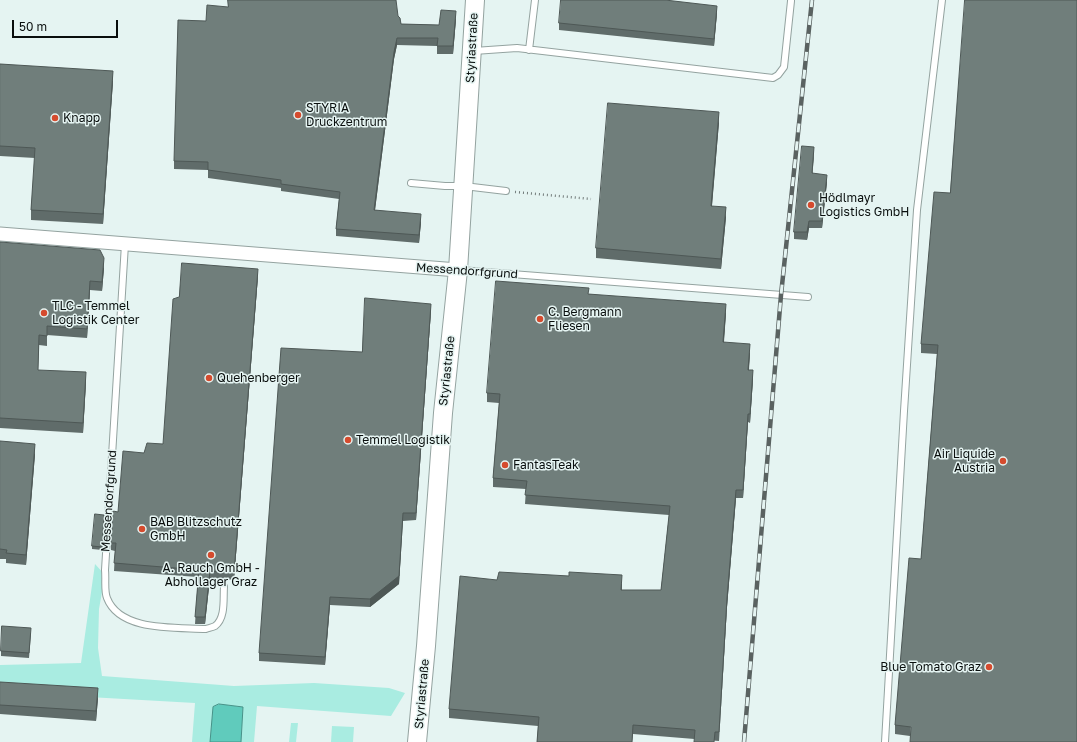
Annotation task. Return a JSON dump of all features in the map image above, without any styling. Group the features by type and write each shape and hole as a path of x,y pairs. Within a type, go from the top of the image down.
{"street":[{"name":"Styriastraße","path":"417,742 426,646 443,413 458,270 475,0"},
{"name":"Messendorfgrund","path":"0,234 458,270"}],"lane":[{"path":"529,50 535,0"},
{"path":"885,742 903,427 917,218 942,0"},
{"path":"472,52 517,48 773,78 778,75 784,67 791,1"},
{"path":"411,183 464,186 506,191"},
{"name":"Messendorfgrund","path":"126,244 105,570 106,597 113,609 132,622 146,625 206,629 215,626 220,620 224,587"},
{"name":"Messendorfgrund","path":"458,270 808,297"}],"path":[{"path":"506,191 591,199"}],"shaded area":[{"path":"95,564 105,575 99,609 98,648 102,676 234,686 314,683 389,688 405,693 391,716 257,706 254,742 241,742 243,707 219,704 213,708 210,742 192,742 195,703 0,692 0,665 81,663"},
{"path":"219,704 243,707 241,742 210,742 213,707"},
{"path":"291,723 298,723 296,742 289,742"},
{"path":"332,726 354,727 353,742 331,742"}],"building":[{"name":"STYRIA Druckzentrum","path":"228,0 396,0 398,16 401,24 439,25 441,10 456,11 453,46 437,46 438,38 397,38 394,52 374,210 421,214 419,235 336,229 340,192 281,184 281,180 208,170 208,162 174,161 178,20 206,21 207,5 228,7"},
{"path":"561,0 665,0 717,6 714,39 559,23"},
{"name":"Air Liquide Austria","path":"965,0 1077,0 1077,742 910,742 911,727 895,725 909,558 921,559 938,345 921,344 934,192 950,193"},
{"name":"Knapp","path":"0,64 113,71 103,214 31,210 35,148 0,146"},
{"path":"608,103 719,112 711,206 726,207 721,259 596,248"},
{"name":"Hödlmayr Logistics GmbH","path":"802,146 814,147 812,173 827,175 822,221 809,221 807,232 794,232"},
{"path":"0,242 100,250 104,258 102,282 90,281 87,329 47,326 47,336 39,335 38,370 86,372 83,423 0,418"},
{"name":"Quehenberger","path":"182,263 258,269 234,573 210,571 205,617 195,617 199,570 114,563 116,543 111,543 113,511 118,512 123,451 144,453 147,443 163,444 173,299 179,297"},
{"path":"496,281 589,288 588,294 726,304 723,342 750,344 748,370 753,370 750,414 748,414 743,490 736,490 727,598 719,732 715,732 714,742 694,742 695,730 633,725 632,742 537,742 539,717 449,709 460,576 497,580 499,572 569,576 569,572 622,575 621,590 661,590 670,506 525,495 527,481 493,478 500,394 487,393"},
{"name":"Temmel Logistik","path":"365,298 431,304 416,513 403,513 399,576 370,599 330,597 325,657 259,653 281,348 362,352"},
{"path":"0,441 35,444 26,555 6,553 7,550 0,549"},
{"path":"95,514 104,515 102,547 92,546"},
{"path":"2,626 31,628 29,653 1,651"},
{"path":"0,682 98,688 96,711 0,705"}],"railway":[{"path":"744,742 781,295 812,0"}],"place":[{"name":"STYRIA Druckzentrum","path":"298,115"},
{"name":"Knapp","path":"55,118"},
{"name":"Hödlmayr Logistics GmbH","path":"811,205"},
{"name":"TLC - Temmel Logistik Center","path":"44,313"},
{"name":"C. Bergmann Fliesen","path":"540,319"},
{"name":"Quehenberger","path":"209,378"},
{"name":"Temmel Logistik","path":"348,440"},
{"name":"Air Liquide Austria","path":"1003,461"},
{"name":"FantasTeak","path":"505,465"},
{"name":"BAB Blitzschutz GmbH","path":"142,529"},
{"name":"A. Rauch GmbH - Abhollager Graz","path":"211,555"},
{"name":"Blue Tomato Graz","path":"989,667"}]}
